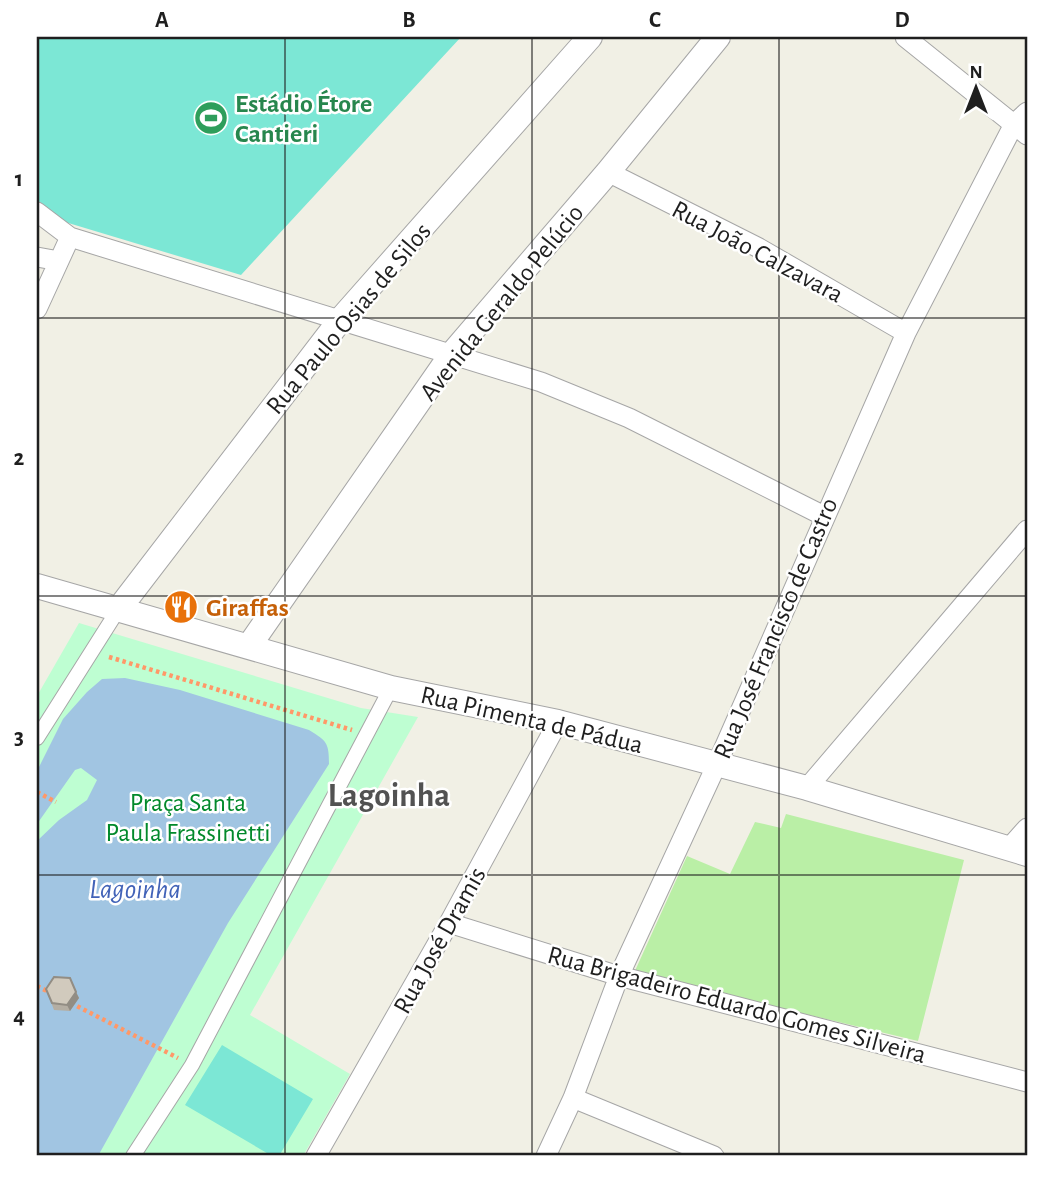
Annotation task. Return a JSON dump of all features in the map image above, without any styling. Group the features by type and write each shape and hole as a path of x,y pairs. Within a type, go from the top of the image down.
{"street":[{"name":"Rua Paulo Osias de Silos","path":"118,610 341,319 590,37"},
{"name":"Avenida Geraldo Pelúcio","path":"249,646 451,355 608,172 718,37"},
{"path":"905,37 1023,124"},
{"name":"Rua José Francisco de Castro","path":"546,1156 573,1098 619,976 717,764 906,333 1023,124"},
{"name":"Rua João Calzavara","path":"608,172 759,248 906,333"},
{"path":"37,212 70,237 541,382 629,418 824,516"},
{"path":"37,309 70,237"},
{"path":"37,257 59,261"},
{"path":"807,788 1027,530"},
{"name":"Rua Pimenta de Pádua","path":"37,586 391,688 558,722 807,788 1018,850"},
{"path":"37,738 118,610"},
{"path":"133,1156 192,1065 391,688"},
{"name":"Rua José Dramis","path":"316,1156 449,923 558,722"},
{"path":"1018,850 1027,828"},
{"name":"Rua Brigadeiro Eduardo Gomes Silveira","path":"449,923 619,976 1027,1082"},
{"path":"573,1098 713,1156"}],"path":[{"path":"91,652 367,734"},
{"path":"37,792 56,802"},
{"path":"37,986 163,1050"}],"green space":[{"name":"Praça Santa Paula Frassinetti","path":"79,623 361,708 418,717 250,1015 350,1074 303,1156 37,1156 37,696"},
{"path":"786,814 964,860 918,1041 634,973 687,856 730,874 755,822 781,828"}],"shaded area":[{"name":"Estádio Étore Cantieri","path":"37,37 461,37 241,275 65,222 37,200"},
{"path":"222,1045 313,1099 279,1156 272,1156 185,1105"}],"water":[{"name":"Lagoinha","path":"125,678 180,690 309,730 326,743 329,764 228,923 98,1156 37,1156 37,841 59,820 87,800 97,780 81,768 75,770 37,824 37,771 63,719 87,692 102,679"}],"building":[{"path":"54,977 70,978 76,992 67,1005 52,1003 46,989"}],"place":[{"name":"Estádio Étore Cantieri","path":"211,118"},
{"name":"Giraffas","path":"181,607"}],"district":[{"name":"Lagoinha","path":"389,794"}]}
